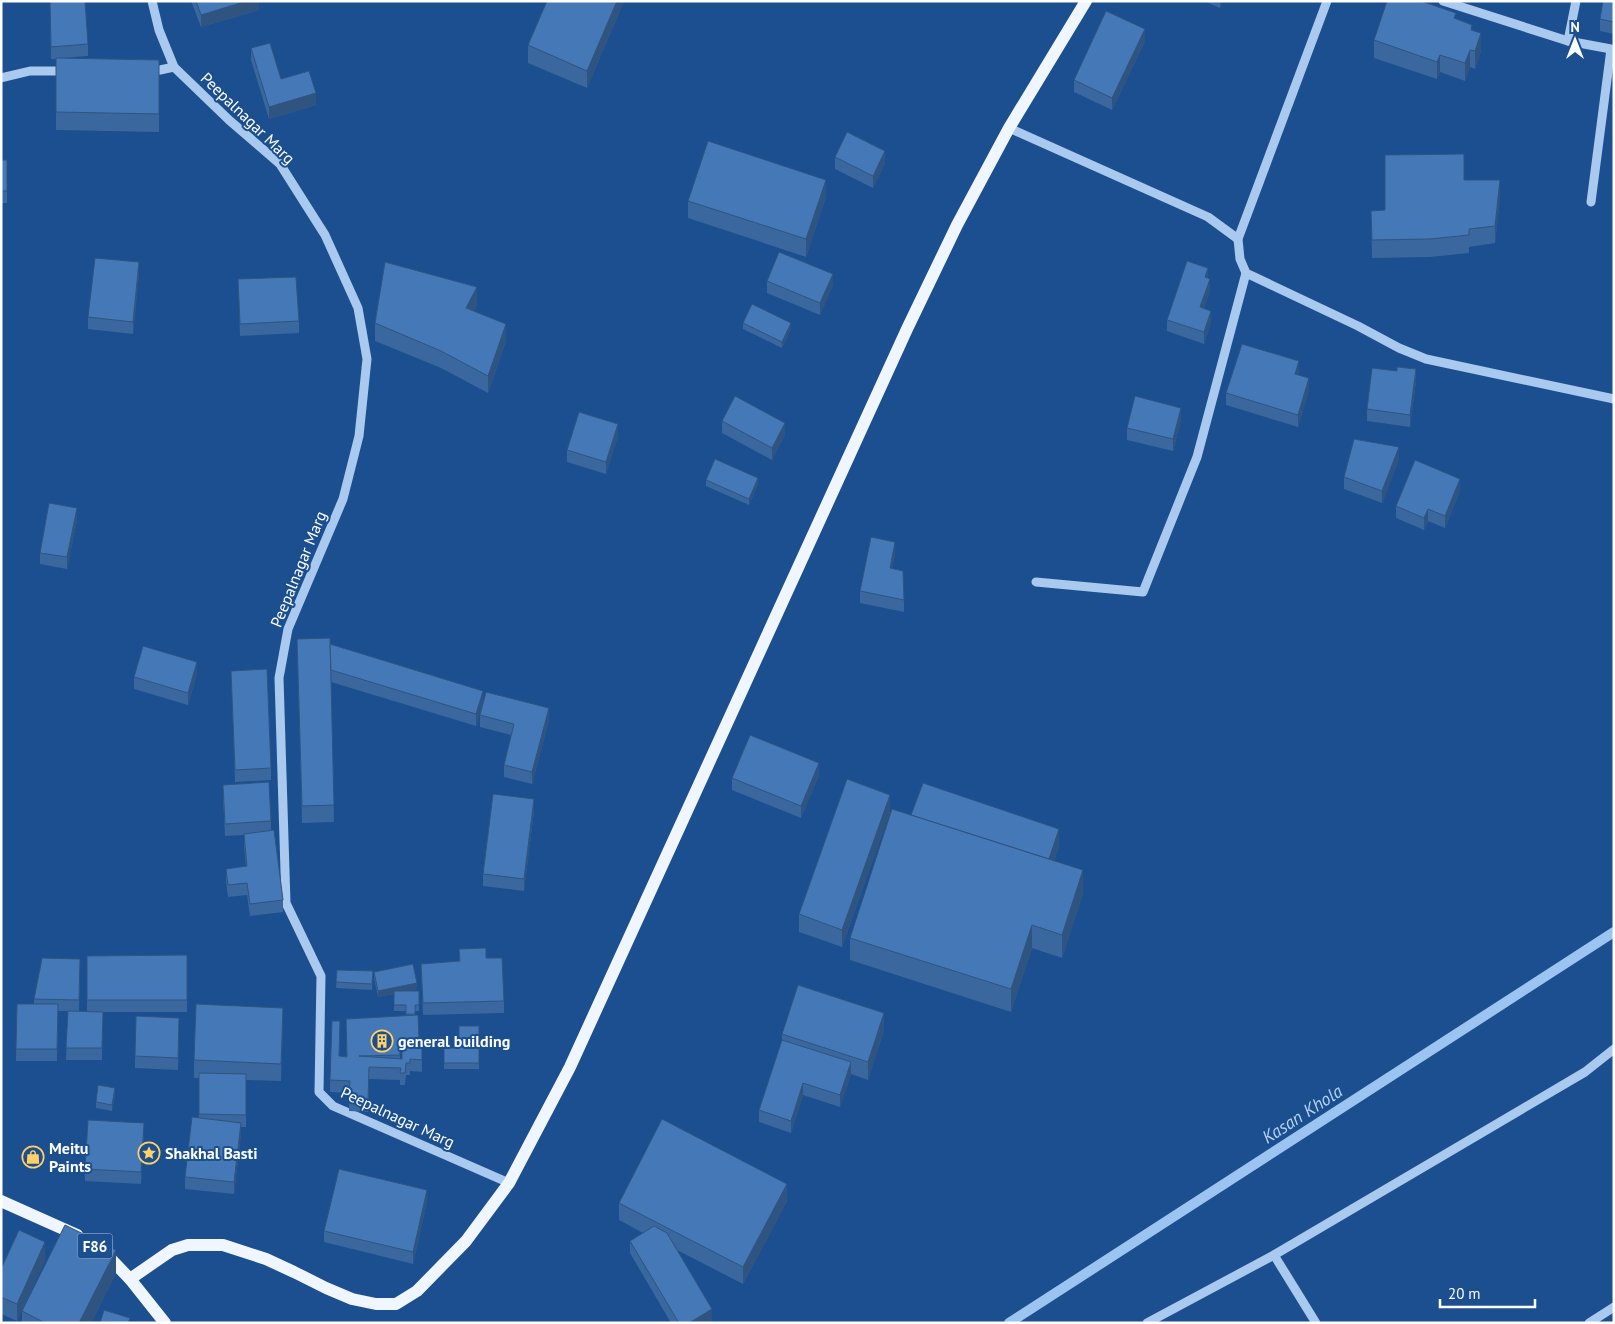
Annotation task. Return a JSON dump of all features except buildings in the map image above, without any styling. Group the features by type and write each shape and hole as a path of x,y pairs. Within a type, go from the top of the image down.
{"main road":[{"path":"130,1280 172,1250 188,1245 223,1245 266,1259 326,1288 352,1298 376,1304 396,1304 417,1291 466,1241 509,1183 570,1066 911,321 957,225 1009,128 1086,1"},
{"name":"F86","path":"1,1201 90,1243 107,1255 165,1323"}],"street":[{"name":"Peepalnagar Marg","path":"152,1 160,30 174,67 229,120 280,164 325,235 358,308 367,359 359,436 343,499 288,630 279,678 286,903 321,976 319,1092 333,1106 509,1183"},
{"path":"1036,582 1143,592 1197,457 1246,273 1240,259 1238,240 1327,1"},
{"path":"1443,1 1568,41 1611,49 1591,202"},
{"path":"1568,41 1576,1"},
{"path":"142,70 160,70 174,67"},
{"path":"1,78 30,71 76,71"},
{"path":"1009,128 1208,217 1238,240"},
{"path":"1246,273 1426,360 1614,400"},
{"path":"1147,1323 1274,1255 1585,1072 1614,1048"},
{"path":"1274,1255 1316,1323"},
{"path":"1590,1322 1614,1307"}],"waterway":[{"name":"Kasan Khola","path":"1009,1323 1614,932"}],"place":[{"name":"general building","path":"382,1041"},
{"name":"Shakhal Basti","path":"149,1153"},
{"name":"Meitu Paints","path":"33,1157"}]}
